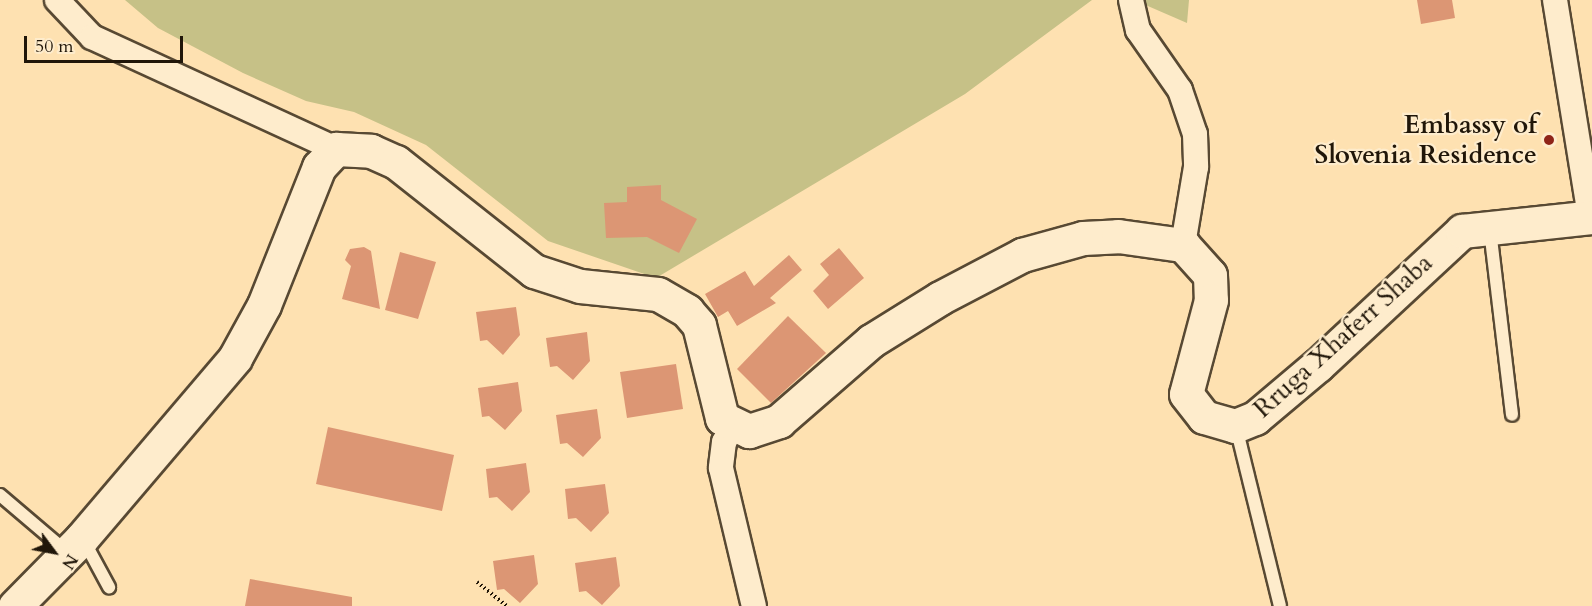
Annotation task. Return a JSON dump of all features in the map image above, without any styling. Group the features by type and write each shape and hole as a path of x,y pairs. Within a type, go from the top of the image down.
{"street":[{"path":"57,0 92,37 336,149 371,151 396,162 534,271 580,286 658,294 687,310 699,325 715,404 733,426 764,430 871,341 1022,255 1083,238 1152,236 1183,245 1196,167 1195,134 1180,90 1138,30 1131,0"},
{"path":"1555,0 1591,217"},
{"path":"15,606 75,545 246,343 319,167 336,149"},
{"name":"Rruga Xhaferr Shaba","path":"1183,245 1210,275 1211,300 1186,394 1204,417 1235,426 1255,418 1318,364 1462,231 1489,226 1591,217"},
{"path":"733,426 724,442 722,468 754,606"}],"lane":[{"path":"1489,226 1512,414"},
{"path":"1235,426 1280,606"},
{"path":"0,495 75,545 109,587"}],"path":[{"path":"477,582 507,606"}],"shaded area":[{"path":"125,0 1092,0 965,94 656,278 548,241 426,145 354,112 306,101 243,73 158,28"},
{"path":"1134,0 1189,0 1187,23"}],"building":[{"path":"1417,0 1452,0 1455,18 1421,24"},
{"path":"661,185 661,200 697,219 679,253 647,237 606,238 604,203 627,202 627,187"},
{"path":"364,247 371,251 380,309 342,299 351,266 345,260 350,249"},
{"path":"839,248 864,278 828,309 813,291 829,275 820,264"},
{"path":"400,252 436,262 418,319 385,310"},
{"path":"789,255 802,270 770,298 776,303 737,326 728,311 718,317 705,294 745,271 754,286"},
{"path":"516,307 520,335 503,355 487,340 480,341 476,312"},
{"path":"788,316 826,353 771,403 737,369"},
{"path":"587,332 590,361 573,380 557,366 550,367 546,338"},
{"path":"676,364 683,409 627,418 620,372"},
{"path":"518,382 522,411 505,430 489,416 482,417 478,388"},
{"path":"597,409 601,438 583,457 567,443 560,444 556,415"},
{"path":"328,427 454,455 442,511 316,484"},
{"path":"526,463 530,492 512,511 497,497 489,498 486,469"},
{"path":"605,484 609,513 591,532 576,518 568,519 565,489"},
{"path":"534,555 538,584 520,603 504,589 497,590 493,561"},
{"path":"616,557 620,586 602,605 586,591 579,592 575,563"},
{"path":"250,579 352,597 352,606 245,606"}],"place":[{"name":"Embassy of Slovenia Residence","path":"1549,140"}]}
